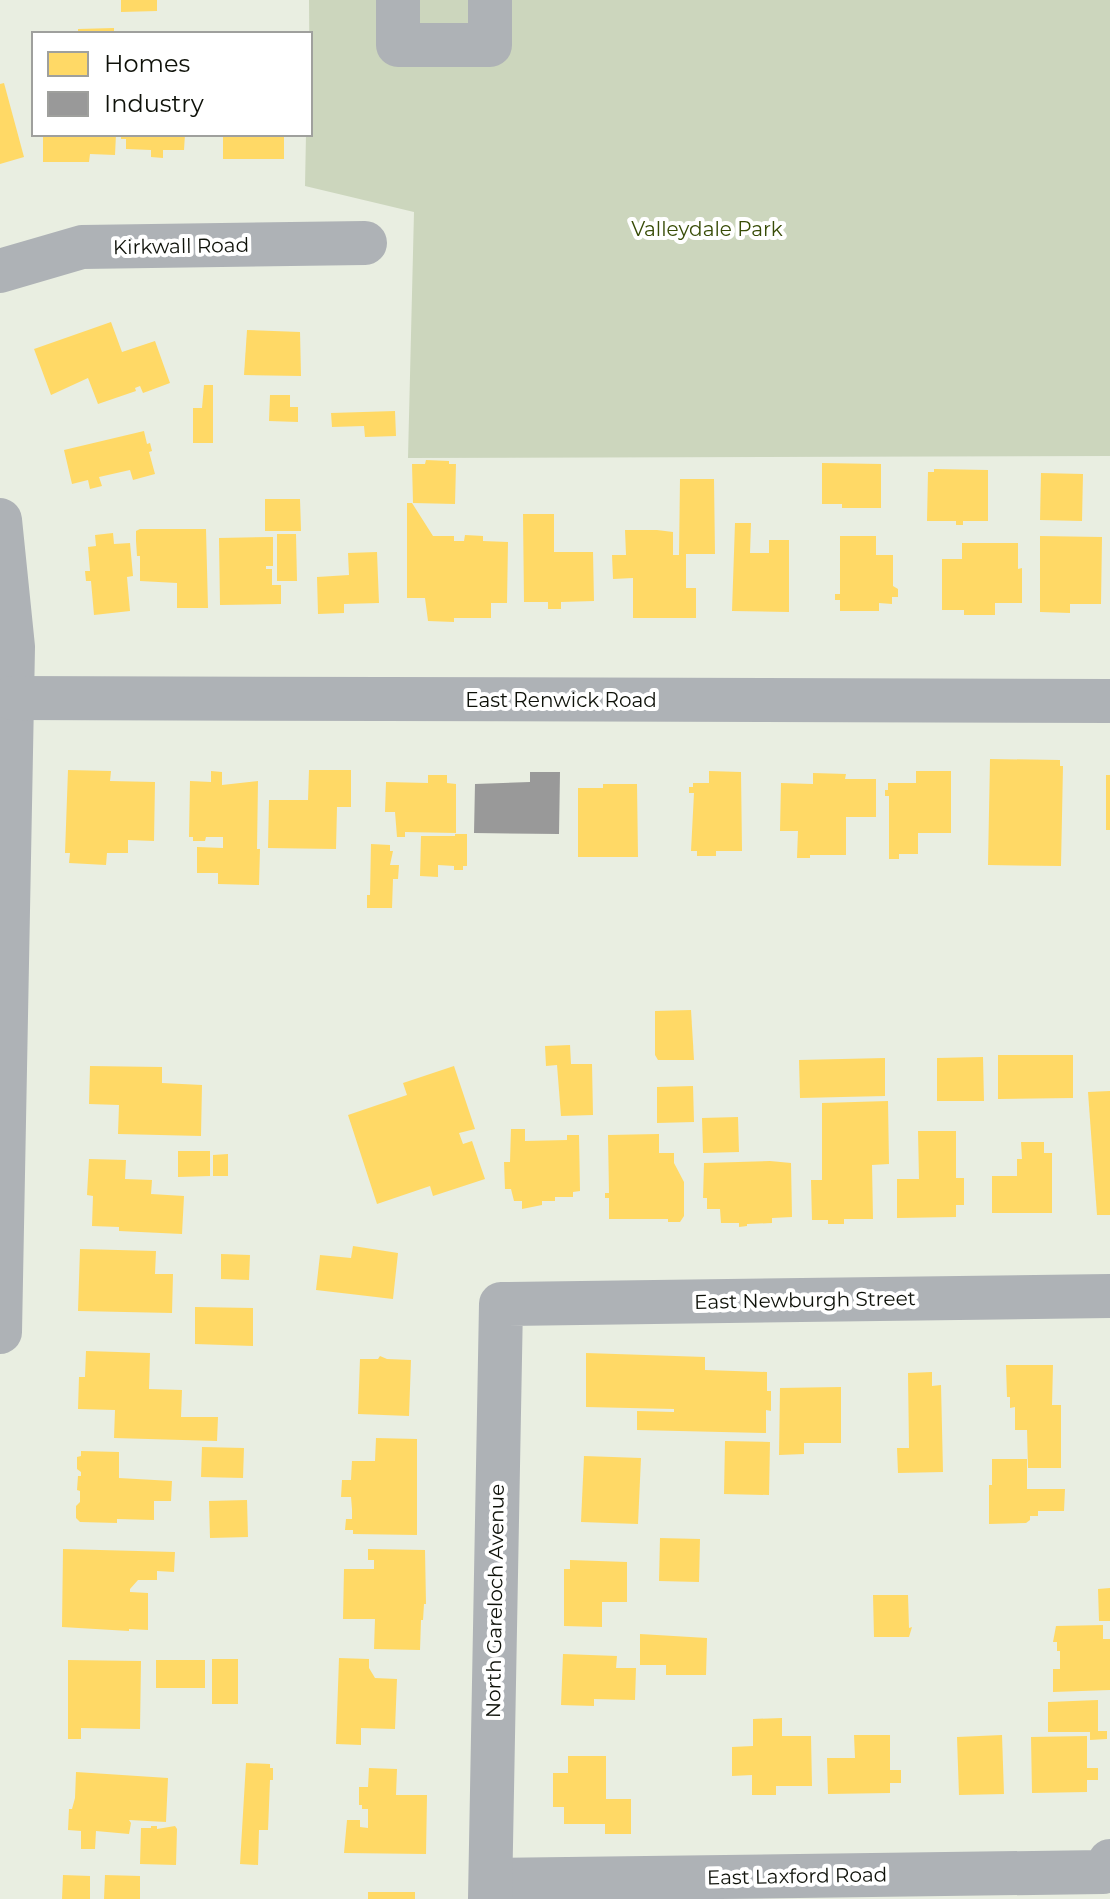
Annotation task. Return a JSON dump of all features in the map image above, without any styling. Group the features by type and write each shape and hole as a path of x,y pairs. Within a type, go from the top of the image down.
{"street":[{"path":"398,0 398,45 490,45 490,0"},
{"name":"Kirkwall Road","path":"0,271 82,247 365,243"},
{"path":"0,520 13,647 0,1332"},
{"name":"East Renwick Road","path":"12,698 1110,701"},
{"name":"East Newburgh Street","path":"501,1304 1110,1296"},
{"name":"North Gareloch Avenue","path":"490,1890 501,1304"},
{"name":"East Laxford Road","path":"490,1890 1106,1866"}],"green space":[{"name":"Valleydale Park","path":"309,0 1110,0 1110,456 408,458 414,212 305,186 306,136 312,136 312,32 309,32"}],"building: Homes":[{"path":"121,0 157,0 157,11 121,12"},
{"path":"114,28 114,32 78,32 78,29"},
{"path":"4,83 24,157 0,164 0,84"},
{"path":"43,136 116,136 115,155 90,154 89,162 43,162"},
{"path":"121,136 185,136 184,150 163,150 163,158 151,157 151,150 126,149 126,139 121,139"},
{"path":"223,136 284,137 284,159 223,159"},
{"path":"111,322 122,352 155,341 170,383 143,393 140,386 135,388 136,391 98,404 88,378 51,395 34,349"},
{"path":"247,330 300,332 301,376 244,375"},
{"path":"204,385 213,385 213,443 193,443 193,408 202,408"},
{"path":"270,395 290,395 290,407 298,407 298,422 269,421"},
{"path":"395,411 396,436 365,437 364,426 332,427 331,413"},
{"path":"144,431 147,444 150,443 152,451 149,452 155,474 133,480 130,470 99,477 102,486 90,489 88,480 72,484 64,450"},
{"path":"426,460 456,464 455,504 413,503 412,464 425,464"},
{"path":"822,463 881,464 881,508 842,508 842,504 822,504"},
{"path":"934,469 988,470 988,521 963,521 963,525 956,525 956,521 927,521 928,472 934,472"},
{"path":"1041,473 1083,474 1082,521 1040,520"},
{"path":"680,479 714,479 715,554 686,554 686,588 696,588 696,618 633,618 633,578 613,579 612,555 626,555 625,530 657,530 673,532 673,555 679,555"},
{"path":"265,499 300,499 301,531 265,531"},
{"path":"407,503 412,503 433,536 454,536 454,541 464,541 465,535 483,536 483,541 508,542 507,603 491,603 491,618 428,621 425,598 407,598"},
{"path":"523,514 554,514 554,552 593,552 594,601 561,602 561,609 548,609 548,602 524,602"},
{"path":"735,523 751,523 750,553 769,553 769,540 789,540 789,612 732,611"},
{"path":"206,529 208,608 177,608 177,583 140,581 136,531"},
{"path":"113,533 114,544 130,543 133,576 127,577 130,611 94,615 91,581 86,581 85,571 90,571 88,547 96,546 95,535"},
{"path":"277,534 296,534 297,581 277,581"},
{"path":"840,536 876,536 876,555 893,555 893,586 898,589 898,597 892,597 892,604 879,603 879,611 840,611 840,600 835,600 835,594 840,594"},
{"path":"1040,536 1102,537 1101,604 1070,604 1070,613 1040,612"},
{"path":"273,537 273,566 266,566 266,569 272,569 272,585 281,585 281,604 220,605 219,538"},
{"path":"962,543 1018,543 1022,603 995,603 995,615 964,615 964,610 942,610 942,559 962,559"},
{"path":"377,552 379,603 344,604 344,613 318,614 317,577 349,575 348,553"},
{"path":"990,759 1060,760 1060,766 1063,766 1061,866 988,865"},
{"path":"68,770 111,771 110,781 155,782 154,841 128,840 128,853 107,853 106,865 69,863 70,853 65,853"},
{"path":"309,770 351,770 351,807 337,807 336,849 268,848 269,800 308,800"},
{"path":"211,771 222,772 222,785 258,781 259,885 218,884 218,873 197,873 197,847 223,848 223,837 193,841 193,837 189,837 190,781 211,782"},
{"path":"709,771 741,772 742,851 716,851 716,856 697,856 697,851 691,851 694,793 689,793 689,787 693,787 693,783 709,783"},
{"path":"916,771 951,771 951,833 918,833 918,854 899,854 899,859 889,859 889,796 885,796 885,790 888,790 888,783 916,783"},
{"path":"813,773 846,774 845,779 876,779 876,817 846,817 846,855 797,858 798,831 780,831 781,783 813,784"},
{"path":"428,775 447,775 447,783 456,784 456,833 405,832 405,837 397,837 395,812 385,812 386,782 428,783"},
{"path":"1106,775 1110,775 1110,830 1106,830"},
{"path":"603,784 637,784 638,857 578,857 578,788 603,788"},
{"path":"467,834 467,866 463,866 463,870 454,870 454,866 438,865 438,877 420,876 421,836"},
{"path":"371,844 390,845 390,851 393,851 390,865 399,865 398,879 393,879 392,908 367,908"},
{"path":"691,1010 694,1060 658,1060 655,1055 655,1011"},
{"path":"570,1045 571,1064 592,1064 593,1115 561,1116 557,1065 546,1066 545,1046"},
{"path":"998,1055 1073,1055 1073,1098 998,1099"},
{"path":"983,1057 984,1101 937,1101 937,1058"},
{"path":"885,1058 885,1096 800,1098 799,1060"},
{"path":"90,1066 162,1067 162,1083 202,1085 201,1136 118,1134 119,1105 89,1104"},
{"path":"454,1066 475,1129 459,1133 463,1144 472,1141 485,1179 433,1196 430,1186 377,1204 348,1115 407,1095 403,1083"},
{"path":"693,1086 694,1122 657,1123 657,1087"},
{"path":"1110,1091 1110,1215 1097,1215 1088,1092"},
{"path":"888,1101 889,1164 872,1165 873,1219 844,1219 844,1224 812,1220 811,1180 822,1180 822,1103"},
{"path":"738,1117 739,1152 703,1153 702,1118"},
{"path":"511,1129 525,1129 525,1141 567,1140 567,1135 579,1135 580,1191 573,1192 573,1197 555,1197 555,1201 542,1201 542,1205 522,1209 522,1201 514,1201 511,1189 505,1189 504,1162 510,1162"},
{"path":"918,1131 956,1131 956,1178 964,1178 964,1205 956,1205 956,1217 897,1218 897,1179 919,1179"},
{"path":"659,1134 659,1153 674,1153 674,1163 684,1182 684,1216 680,1222 668,1222 668,1219 609,1219 609,1198 605,1198 605,1193 609,1193 608,1135"},
{"path":"1021,1142 1044,1142 1044,1153 1052,1153 1052,1213 992,1213 992,1176 1017,1176 1017,1159 1022,1159"},
{"path":"178,1151 210,1151 210,1176 178,1177"},
{"path":"228,1154 228,1176 213,1176 213,1155"},
{"path":"89,1159 126,1160 125,1179 152,1180 151,1194 184,1196 182,1234 119,1231 119,1227 92,1226 93,1196 87,1195"},
{"path":"704,1163 791,1163 792,1217 772,1218 772,1223 739,1227 739,1223 721,1223 720,1209 707,1209 707,1198 703,1198"},
{"path":"353,1246 398,1253 393,1299 316,1290 320,1255 351,1258"},
{"path":"80,1249 156,1251 155,1274 173,1274 172,1313 78,1311"},
{"path":"221,1254 250,1255 249,1280 221,1279"},
{"path":"195,1307 253,1308 253,1346 195,1344"},
{"path":"86,1351 150,1353 149,1389 182,1390 181,1417 218,1417 217,1441 114,1438 115,1410 78,1409 79,1377 85,1377"},
{"path":"586,1353 705,1357 705,1370 767,1372 771,1411 766,1410 766,1433 637,1430 637,1411 674,1412 674,1409 586,1407"},
{"path":"380,1356 411,1360 409,1416 358,1414 360,1359 378,1359"},
{"path":"1006,1365 1053,1365 1052,1405 1061,1405 1061,1468 1028,1468 1027,1430 1015,1430 1015,1407 1010,1408 1010,1397 1007,1397"},
{"path":"932,1372 932,1386 941,1385 943,1472 898,1473 897,1448 909,1448 908,1373"},
{"path":"841,1387 841,1443 804,1443 804,1454 779,1455 780,1388"},
{"path":"376,1438 417,1439 417,1535 353,1534 353,1530 345,1530 346,1519 352,1519 352,1509 351,1497 341,1497 342,1480 351,1480 352,1461 375,1461"},
{"path":"725,1441 770,1442 769,1495 724,1494"},
{"path":"202,1447 244,1448 243,1478 201,1477"},
{"path":"81,1451 119,1452 119,1478 172,1481 171,1501 154,1501 154,1520 80,1522 76,1518 76,1506 80,1502 80,1491 77,1490 81,1472 77,1469 77,1457 81,1456"},
{"path":"584,1456 641,1458 638,1524 581,1522"},
{"path":"992,1459 1027,1459 1027,1489 1065,1489 1064,1511 1038,1511 1038,1516 1030,1516 1026,1523 989,1524"},
{"path":"247,1500 248,1537 210,1538 209,1501"},
{"path":"660,1538 700,1539 699,1582 659,1581"},
{"path":"63,1549 175,1552 174,1572 157,1571 157,1580 138,1580 130,1589 130,1592 148,1593 148,1630 62,1627"},
{"path":"368,1549 425,1550 426,1604 421,1620 420,1650 374,1649 375,1619 343,1619 344,1569 374,1569 374,1560 368,1560"},
{"path":"570,1560 627,1562 627,1602 602,1602 602,1627 564,1626 564,1569 570,1569"},
{"path":"1110,1588 1110,1621 1099,1621 1098,1589"},
{"path":"873,1595 908,1595 909,1628 912,1627 909,1637 874,1637"},
{"path":"1103,1625 1103,1639 1110,1639 1110,1690 1053,1692 1053,1669 1060,1669 1060,1651 1057,1651 1057,1642 1053,1642 1056,1626"},
{"path":"640,1634 707,1638 706,1675 666,1675 666,1665 640,1665"},
{"path":"563,1654 617,1656 616,1668 636,1668 635,1700 594,1699 594,1706 561,1705"},
{"path":"339,1658 369,1659 369,1668 375,1678 397,1679 395,1729 361,1728 361,1745 336,1744"},
{"path":"212,1659 238,1659 238,1704 212,1704"},
{"path":"68,1660 141,1661 140,1729 81,1728 81,1739 68,1739"},
{"path":"156,1660 205,1660 205,1688 156,1688"},
{"path":"1098,1700 1098,1731 1107,1731 1107,1739 1090,1740 1090,1732 1048,1732 1048,1702"},
{"path":"782,1718 782,1736 811,1736 812,1786 776,1786 776,1795 752,1795 752,1775 732,1776 732,1747 753,1746 753,1719"},
{"path":"854,1735 890,1735 890,1770 901,1770 901,1783 890,1783 890,1793 828,1794 827,1758 855,1758"},
{"path":"1002,1735 1004,1794 959,1795 957,1737"},
{"path":"1087,1736 1087,1768 1098,1768 1098,1780 1087,1780 1087,1792 1032,1793 1031,1737"},
{"path":"568,1756 606,1756 606,1799 631,1799 631,1834 605,1834 605,1824 564,1824 564,1807 553,1807 553,1773 568,1773"},
{"path":"246,1763 270,1764 273,1768 268,1830 259,1830 258,1865 240,1864"},
{"path":"369,1768 397,1769 396,1795 427,1795 426,1854 344,1853 347,1820 360,1820 360,1827 368,1828 368,1809 362,1809 359,1805 359,1787 368,1787"},
{"path":"76,1772 168,1778 166,1822 129,1820 129,1834 96,1831 95,1849 81,1849 81,1831 68,1830 69,1809 72,1809 75,1798"},
{"path":"157,1826 157,1829 175,1826 177,1829 176,1865 140,1864 141,1828"},
{"path":"63,1875 90,1876 90,1899 62,1899"},
{"path":"105,1875 140,1876 140,1899 104,1899"},
{"path":"368,1892 415,1892 415,1899 368,1899"}],"building: Industry":[{"path":"530,772 560,772 559,834 474,833 475,784 530,782"}]}
